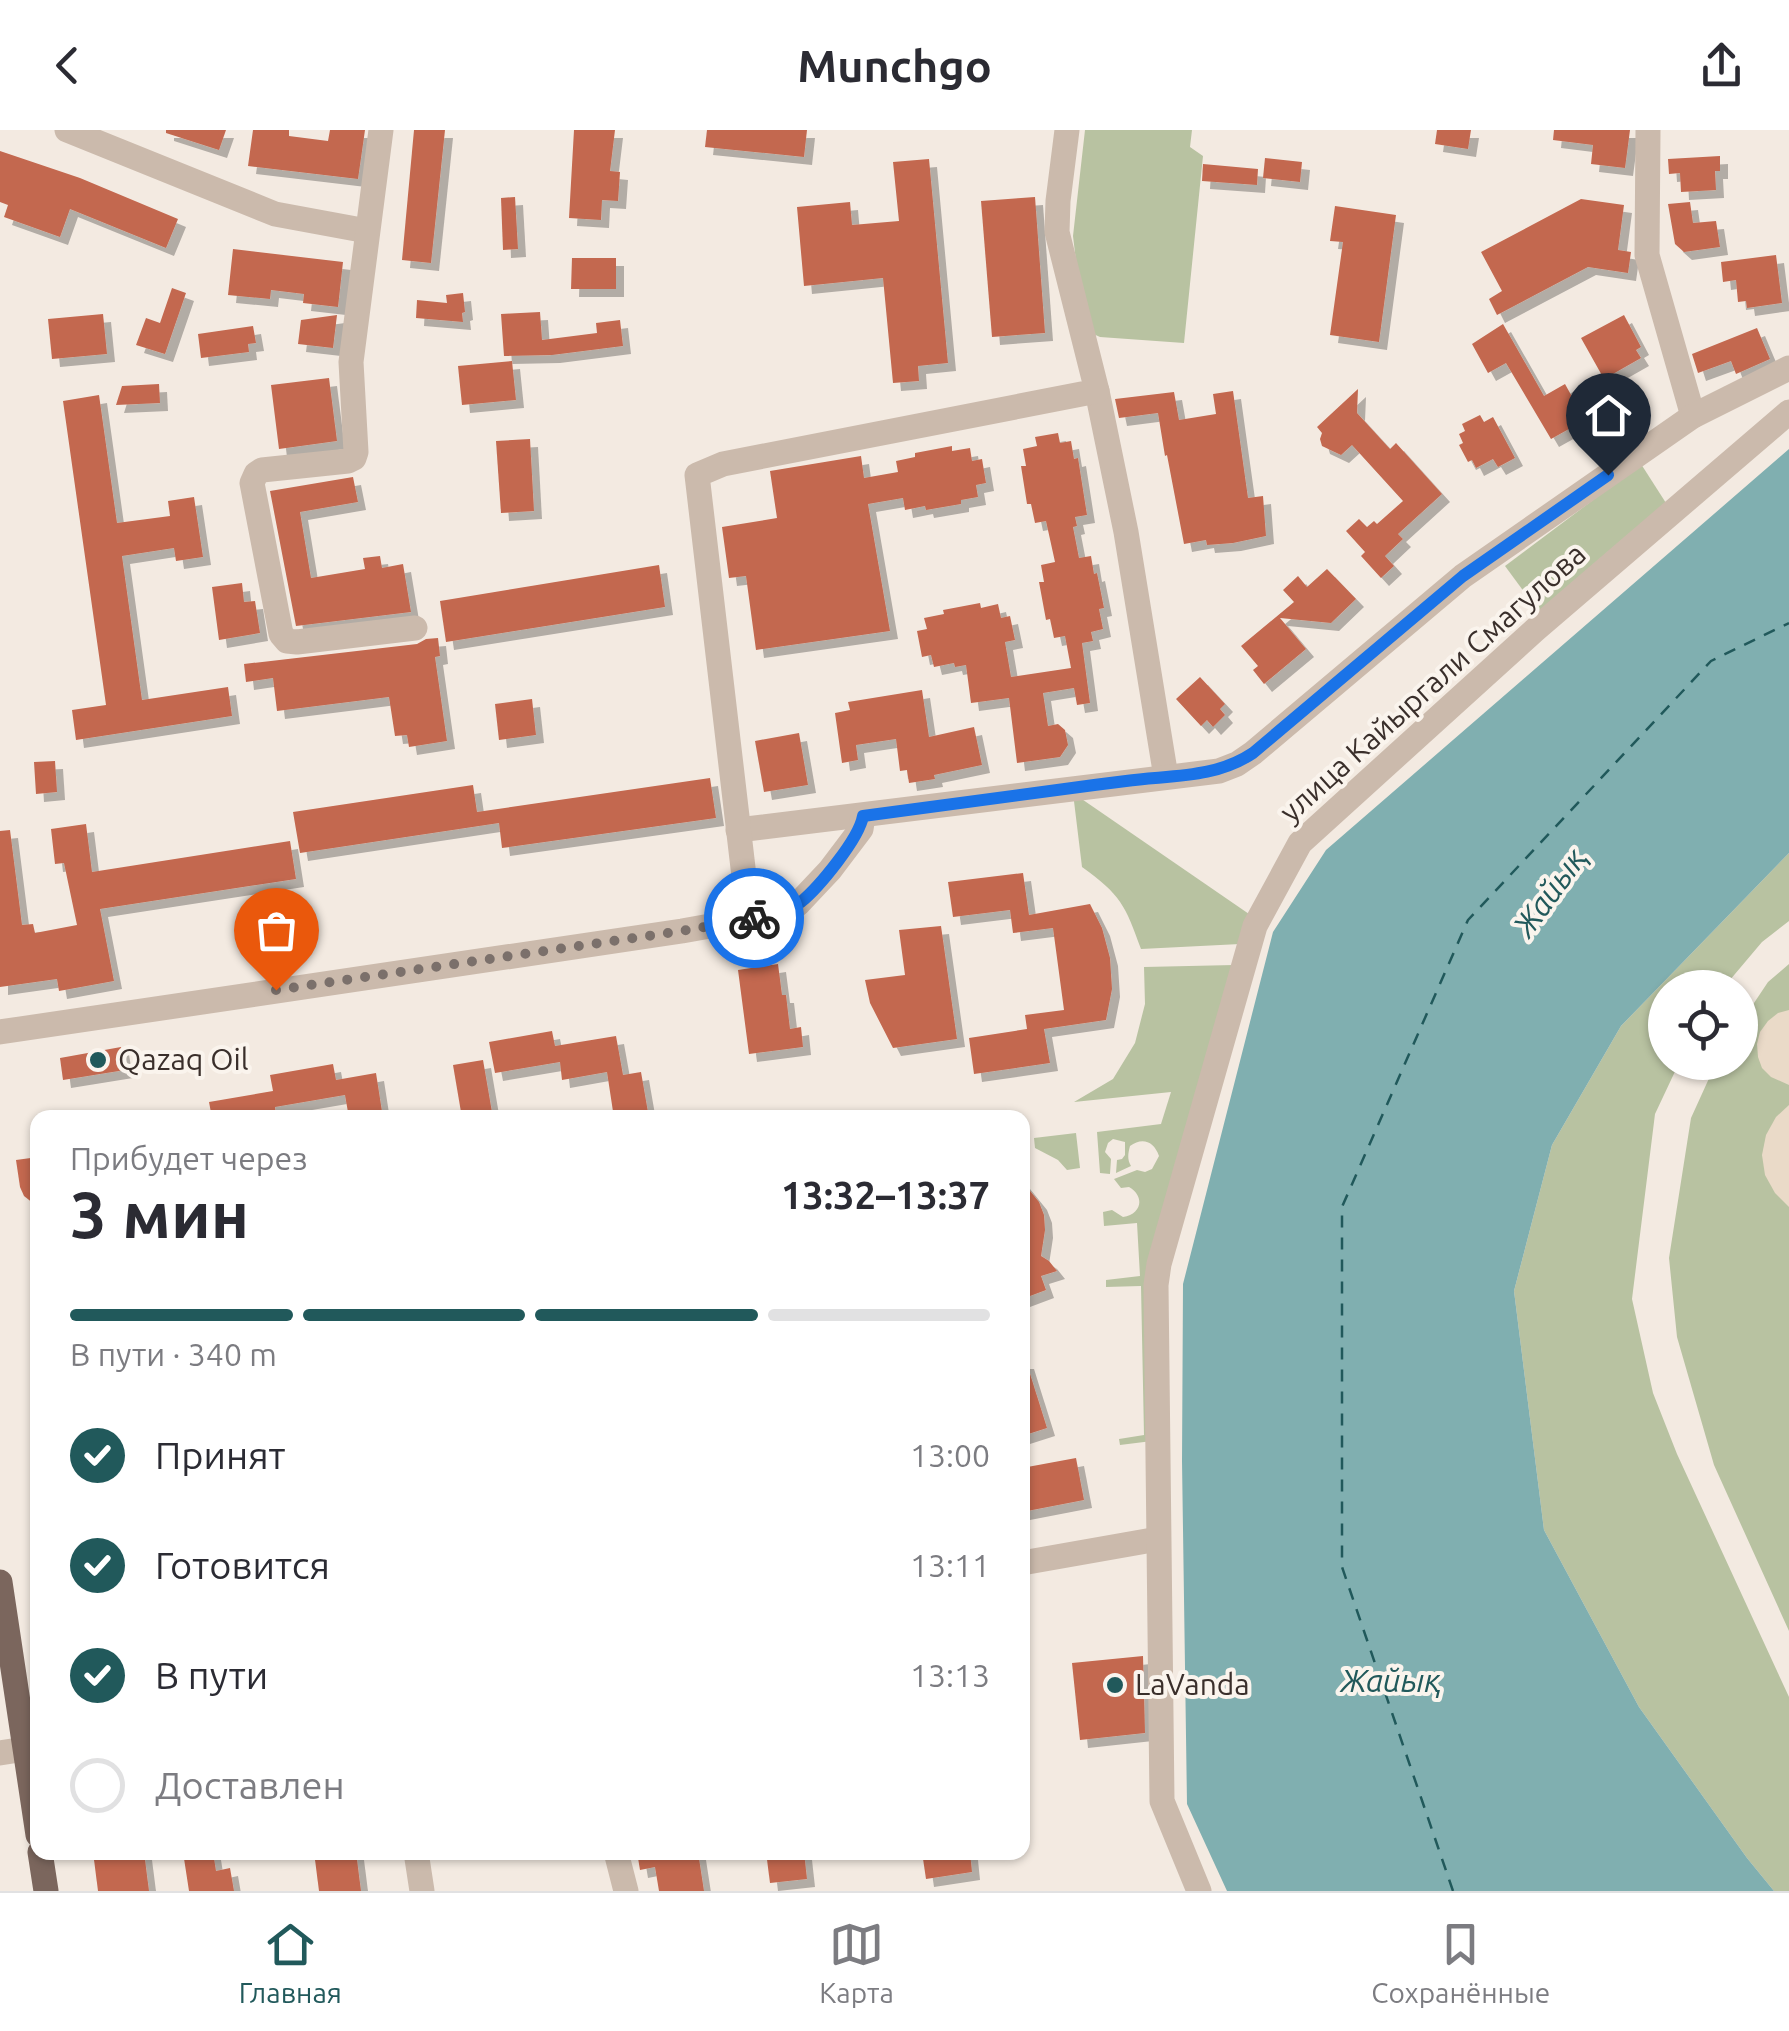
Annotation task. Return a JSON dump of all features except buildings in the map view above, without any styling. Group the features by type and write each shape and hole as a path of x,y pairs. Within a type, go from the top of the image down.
{"main road":[{"path":"0,1582 30,1795"},
{"path":"41,1860 46,1891"}],"street":[{"path":"66,130 276,214 367,231"},
{"path":"381,130 351,362 354,458 348,462 262,470 252,483 281,634 287,640 414,628"},
{"path":"1067,130 1057,232 1097,391 1126,532 1166,776"},
{"path":"1648,130 1647,255 1693,416"},
{"name":"улица Кайыргали Смагулова","path":"738,830 1219,771 1237,764 1463,576 1693,416 1789,368"},
{"path":"749,919 698,475 722,464 1097,391"},
{"name":"улица Кайыргали Смагулова","path":"1199,1891 1162,1801 1156,1286 1255,926 1300,843 1536,628 1789,412"},
{"path":"0,1032 749,919 798,904 861,829 863,816"},
{"path":"1030,1562 1158,1539"},
{"path":"417,1860 422,1891"},
{"path":"618,1860 626,1891"}],"green space":[{"path":"1085,130 1192,130 1190,147 1203,156 1184,343 1100,337 1089,332 1083,320 1073,236"},
{"path":"1641,464 1666,503 1539,612 1505,566"},
{"path":"1073,793 1249,914 1240,944 1141,949 1120,902 1082,867"},
{"path":"1789,853 1789,921 1762,942 1738,970 1675,970"},
{"path":"1789,964 1789,1631 1714,1465 1677,1337 1669,1258 1691,1118 1708,1080 1758,1080 1758,997"},
{"path":"1234,965 1149,1292 1152,1441 1120,1445 1119,1439 1144,1435 1141,1286 1106,1287 1106,1280 1140,1276 1137,1223 1104,1226 1103,1212 1112,1210 1123,1217 1137,1209 1139,1200 1134,1191 1121,1188 1114,1179 1152,1169 1159,1156 1151,1144 1134,1143 1128,1159 1131,1166 1116,1173 1117,1160 1125,1155 1125,1142 1113,1139 1105,1152 1111,1159 1110,1174 1100,1173 1097,1132 1161,1124 1171,1092 1074,1102 1113,1079 1135,1043 1145,1004 1144,967"},
{"path":"1648,998 1648,1080 1671,1080 1655,1114 1632,1299 1653,1393 1677,1454 1789,1697 1789,1891 1774,1891 1747,1858 1639,1707 1544,1530 1514,1291 1552,1145 1621,1026"},
{"path":"1076,1133 1080,1168 1067,1170 1058,1160 1035,1148 1034,1138"}],"shaded area":[{"path":"1789,1010 1789,1085 1771,1077 1758,1057 1760,1032 1778,1013"},
{"path":"1789,1105 1789,1207 1765,1175 1762,1155 1766,1135 1776,1117"}],"water":[{"name":"Жайық","path":"1789,449 1789,853 1675,970 1648,970 1648,998 1621,1026 1552,1145 1514,1291 1544,1530 1639,1707 1774,1891 1227,1891 1187,1804 1183,1284 1273,932 1326,850"}],"ferry route":[{"path":"1453,1891 1342,1567 1342,1207 1468,920 1711,661 1789,623"}],"way so far":[{"path":"276,990 754,918"}],"place":[{"name":"Qazaq Oil","path":"98,1060"},
{"name":"LaVanda","path":"1115,1685"}],"route":[{"path":"754,918 798,904 861,829 863,816 1219,771 1237,764 1463,576 1608,475"}]}
